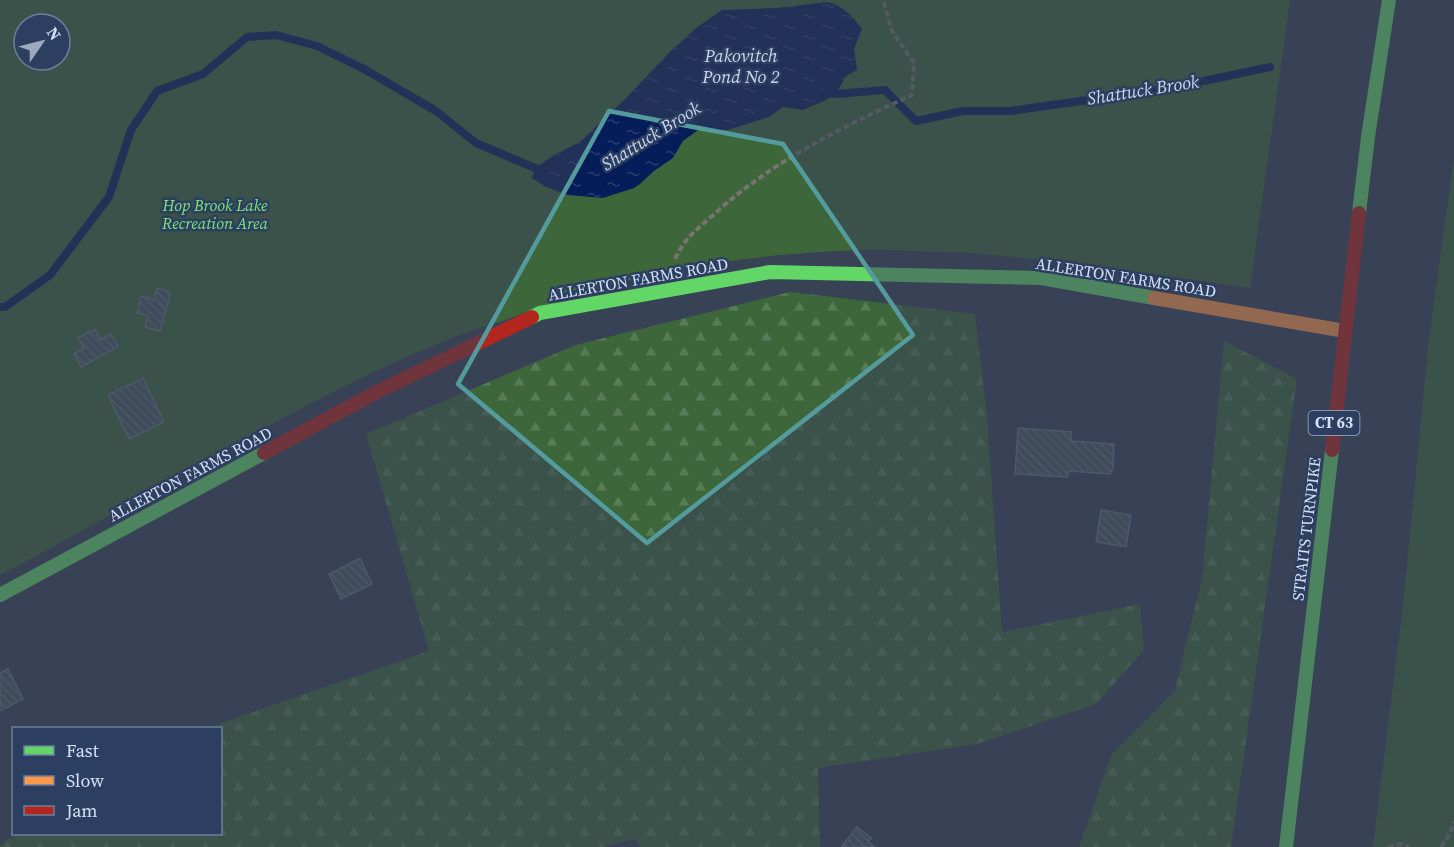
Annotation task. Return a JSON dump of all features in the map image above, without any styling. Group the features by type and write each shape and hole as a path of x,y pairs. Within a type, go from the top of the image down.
{"street":[{"name":"STRAITS TURNPIKE","path":"1286,847 1368,137 1389,0"},
{"name":"ALLERTON FARMS ROAD","path":"0,595 375,393 540,313 770,272 1017,277 1041,278 1345,331"}],"path":[{"path":"674,262 684,242 730,199 788,158 870,114 912,95 914,63 892,31 883,0"},
{"path":"1441,847 1450,834 1454,821"},
{"path":"1388,847 1401,844 1409,847"}],"highlighted area":[{"path":"609,111 783,144 913,335 647,543 458,384"}],"green space":[{"name":"Hop Brook Lake Recreation Area","path":"0,0 1290,0 1250,288 1036,259 928,251 874,250 741,259 637,279 611,285 465,333 389,365 276,422 0,575"},
{"path":"1454,158 1454,847 1373,847 1403,606 1429,338"},
{"path":"790,292 975,314 987,417 1002,632 1140,604 1144,650 1096,704 977,744 818,768 820,847 640,847 636,839 602,847 0,847 14,835 222,835 222,727 210,727 429,651 366,434 576,345"},
{"path":"1224,341 1297,379 1231,847 1079,847 1112,754 1175,691 1202,578"}],"water":[{"name":"Pakovitch Pond No 2","path":"827,2 847,12 862,29 854,49 857,70 846,76 836,94 803,110 783,107 769,117 728,130 698,130 683,141 673,158 640,184 603,198 568,195 546,187 532,178 535,168 580,142 672,50 696,28 722,10 777,8"}],"building":[{"path":"157,288 171,292 160,331 145,327 148,316 137,313 141,296 154,300"},
{"path":"95,329 100,340 111,334 118,347 81,367 74,354 84,348 78,338"},
{"path":"143,378 164,422 129,439 108,395"},
{"path":"1018,428 1071,432 1071,441 1114,444 1113,468 1110,474 1069,471 1067,477 1015,474"},
{"path":"1101,510 1131,515 1126,547 1096,542"},
{"path":"360,558 372,584 341,599 329,574"},
{"path":"8,669 23,699 0,711 0,673"},
{"path":"857,827 871,838 868,842 875,847 841,847"}],"waterway":[{"name":"Shattuck Brook","path":"0,307 5,307 50,275 109,197 131,130 157,91 203,74 247,37 276,35 317,46 364,69 436,111 476,143 535,168 543,169"},
{"name":"Shattuck Brook","path":"827,92 836,94 885,90 916,121 963,111 1010,111 1166,89 1270,67"}],"traffic: fast":[{"path":"1359,213 1389,0"},
{"path":"532,317 540,313 770,272 1041,278 1154,298"},
{"path":"1286,847 1332,450"},
{"path":"0,595 264,453"}],"traffic: slow":[{"path":"1154,298 1345,331"}],"traffic: jam":[{"path":"1332,450 1359,213"},
{"path":"264,453 375,393 532,317"}]}
